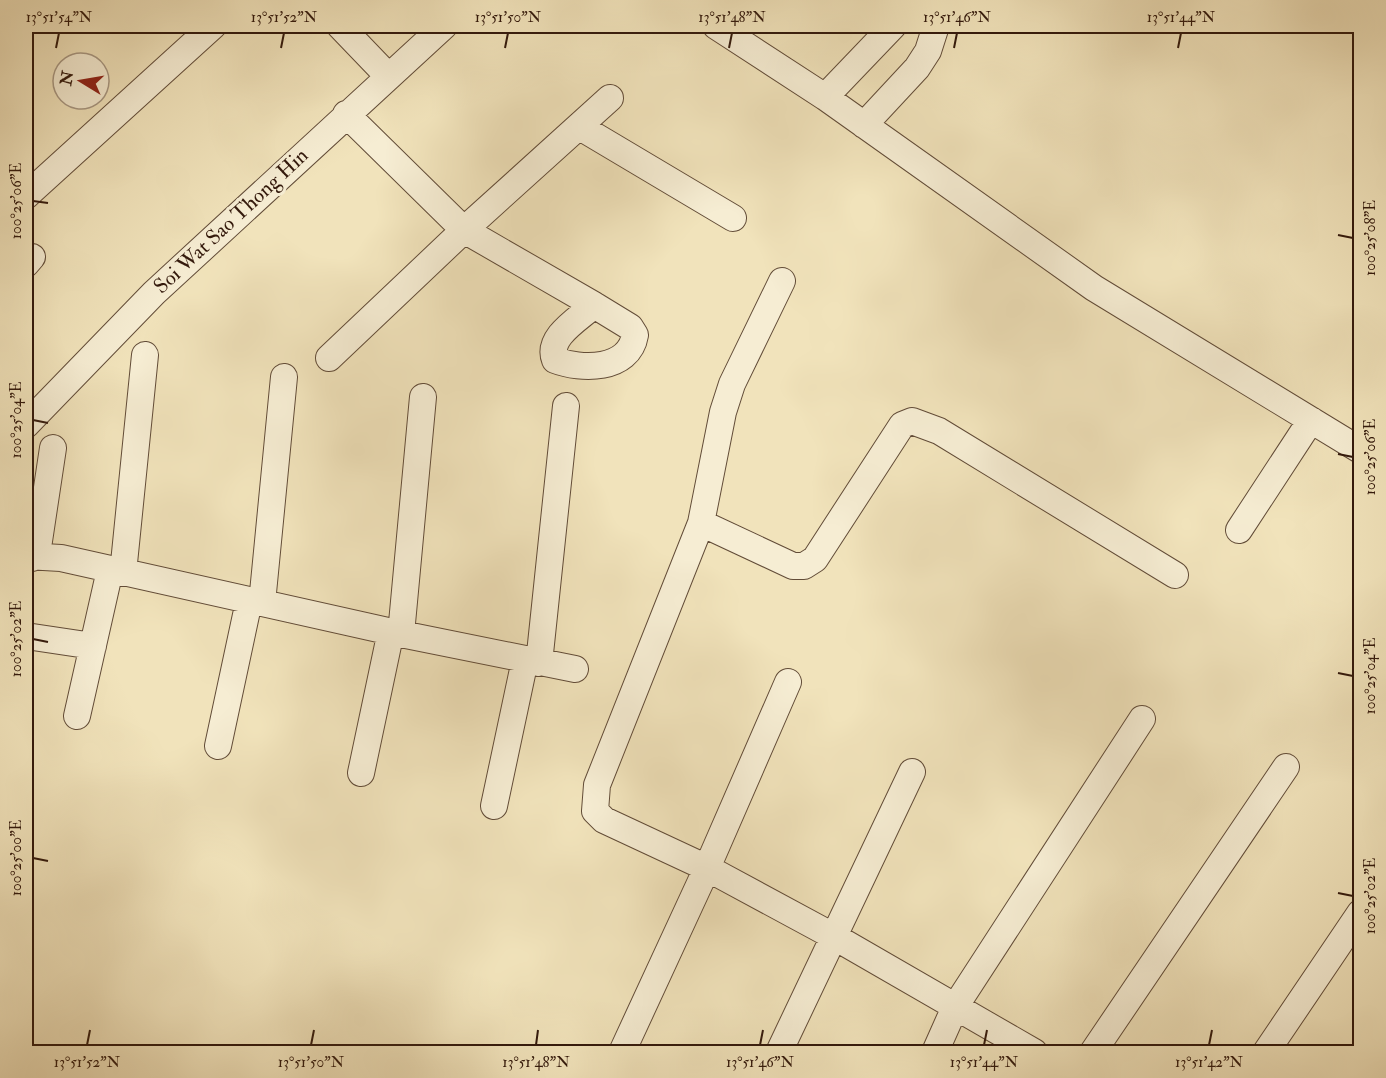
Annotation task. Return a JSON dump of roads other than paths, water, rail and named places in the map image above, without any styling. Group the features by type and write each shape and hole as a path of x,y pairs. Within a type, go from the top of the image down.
{"street":[{"path":"26,196 213,26"},
{"path":"340,26 388,76"},
{"name":"Soi Wat Sao Thong Hin","path":"26,425 154,293 444,26"},
{"path":"716,26 825,97 1094,288 1360,450"},
{"path":"825,97 893,26"},
{"path":"864,125 917,68 928,51 936,26"},
{"path":"329,358 464,230 610,98"},
{"path":"346,114 464,230 594,305"},
{"path":"580,127 733,218"},
{"path":"782,281 732,384 723,412 702,523 597,785 596,811 604,820 707,868 833,936 1034,1053"},
{"path":"77,716 93,646 116,571 145,355"},
{"path":"218,746 255,602 284,376"},
{"path":"361,774 396,633 423,397"},
{"path":"494,806 532,661 566,406"},
{"path":"1239,530 1311,420"},
{"path":"702,523 793,566 804,566 815,559 902,425 912,421 939,431 1175,575"},
{"path":"53,448 31,547 61,558 116,571 396,633 575,669"},
{"path":"26,636 93,646"},
{"path":"622,1053 707,868 788,682"},
{"path":"935,1053 956,1007 1142,718"},
{"path":"1093,1053 1286,767"},
{"path":"779,1053 912,772"},
{"path":"1266,1053 1360,913"}]}
